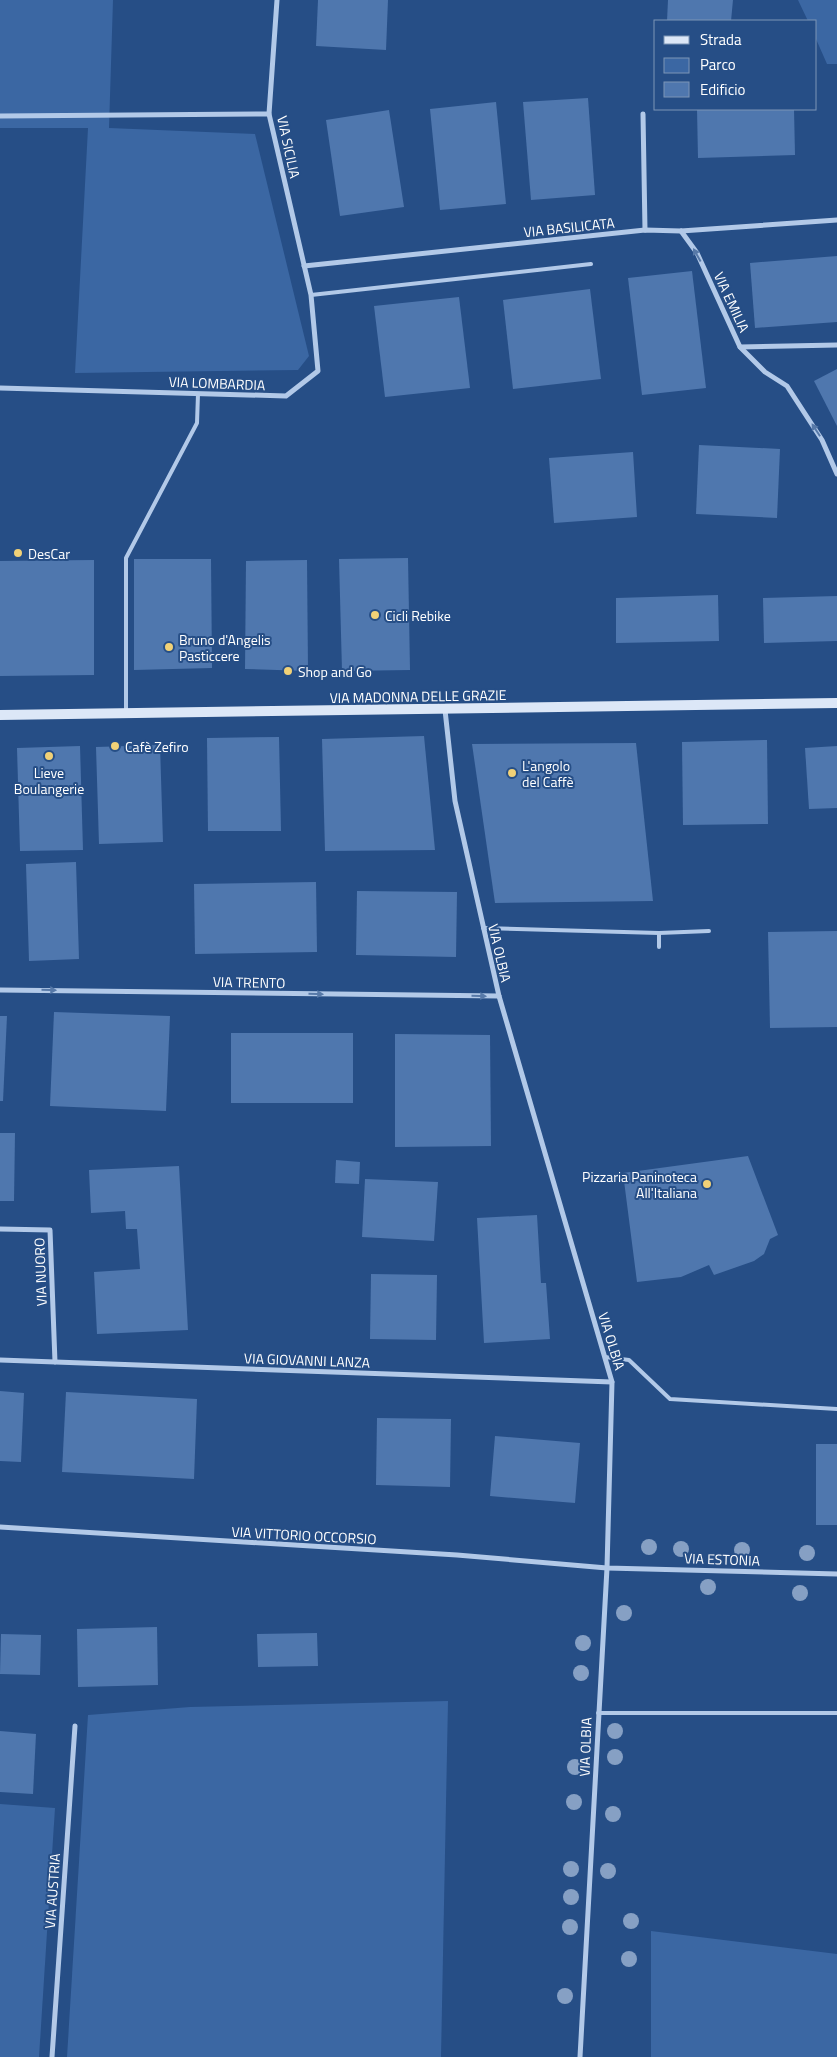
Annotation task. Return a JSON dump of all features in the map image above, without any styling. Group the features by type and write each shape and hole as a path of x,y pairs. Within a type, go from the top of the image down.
{"street":[{"name":"VIA SICILIA","path":"278,0 269,114 304,266"},
{"path":"0,116 269,114"},
{"path":"643,114 645,230"},
{"name":"VIA BASILICATA","path":"304,266 645,230 681,231 837,220"},
{"name":"VIA EMILIA","path":"681,231 697,253 740,347 765,372 787,386 822,440 837,474"},
{"name":"VIA LOMBARDIA","path":"0,388 286,396 318,371 311,295 304,266"},
{"path":"740,347 837,345"},
{"name":"VIA MADONNA DELLE GRAZIE","path":"0,716 837,703"},
{"name":"VIA OLBIA","path":"445,710 455,801 499,996 612,1382 606,1568 580,2057"},
{"name":"VIA TRENTO","path":"0,990 499,996"},
{"name":"VIA NUORO","path":"0,1229 50,1230 55,1362"},
{"name":"VIA GIOVANNI LANZA","path":"0,1360 612,1382"},
{"name":"VIA VITTORIO OCCORSIO","path":"0,1528 456,1555 606,1568"},
{"name":"VIA ESTONIA","path":"606,1568 837,1574"},
{"name":"VIA AUSTRIA","path":"52,2057 74,1726"}],"lane":[{"path":"311,295 591,264"},
{"path":"126,714 126,558 197,423 198,394"},
{"path":"483,928 659,933 709,931"},
{"path":"659,933 659,947"},
{"path":"605,1357 629,1360 670,1399 837,1409"},
{"path":"598,1713 837,1713"}],"green space":[{"path":"0,0 113,0 109,128 255,134 309,356 298,370 75,373 88,128 0,128"},
{"path":"798,0 837,0 837,64 827,64 817,41 817,20 808,20"},
{"path":"448,1701 441,2057 67,2057 88,1715 190,1707"},
{"path":"0,1804 55,1808 39,2057 0,2057"},
{"path":"651,1931 837,1954 837,2057 651,2057"}],"building":[{"path":"318,0 388,0 386,50 316,46"},
{"path":"668,0 733,0 731,20 667,20"},
{"path":"588,98 595,195 531,200 523,102"},
{"path":"496,102 506,204 440,210 430,109"},
{"path":"389,110 404,207 340,216 326,120"},
{"path":"697,110 794,110 795,155 698,158"},
{"path":"837,256 837,322 755,328 750,263"},
{"path":"692,271 706,388 642,395 628,278"},
{"path":"590,289 601,379 513,389 503,300"},
{"path":"459,297 470,388 385,397 374,306"},
{"path":"837,369 837,426 814,381"},
{"path":"699,445 780,449 777,518 696,514"},
{"path":"633,452 637,517 554,523 549,458"},
{"name":"Cicli Rebike","path":"408,558 410,670 342,671 339,559"},
{"path":"134,559 211,559 212,668 134,670"},
{"path":"94,560 94,675 0,676 0,561"},
{"path":"307,560 308,671 245,669 246,561"},
{"path":"718,595 719,641 616,643 616,598"},
{"path":"837,596 837,641 764,643 763,598"},
{"path":"424,736 435,850 325,851 322,739"},
{"path":"279,737 281,831 208,831 207,738"},
{"path":"767,740 768,824 683,825 682,742"},
{"path":"636,743 653,901 495,903 472,744"},
{"path":"160,745 163,842 99,844 96,747"},
{"path":"80,746 83,850 20,851 17,748"},
{"path":"837,746 837,808 809,809 805,748"},
{"path":"76,862 79,959 29,961 26,864"},
{"path":"316,882 317,952 195,954 194,884"},
{"path":"357,891 457,892 456,957 356,955"},
{"path":"837,931 837,1027 770,1028 768,932"},
{"path":"54,1012 170,1016 166,1111 50,1106"},
{"path":"0,1016 7,1016 3,1101 0,1101"},
{"path":"231,1033 353,1033 353,1103 231,1103"},
{"path":"395,1034 490,1035 491,1146 395,1147"},
{"path":"0,1133 15,1133 14,1201 0,1201"},
{"path":"748,1156 778,1235 770,1239 764,1254 754,1261 714,1275 709,1265 681,1277 637,1282 623,1173"},
{"path":"336,1160 360,1162 359,1184 335,1183"},
{"path":"179,1166 188,1330 97,1334 94,1272 140,1269 137,1229 126,1229 125,1211 91,1213 89,1170"},
{"path":"365,1179 438,1182 434,1241 362,1237"},
{"path":"537,1215 541,1283 546,1283 550,1339 484,1343 477,1218"},
{"path":"371,1274 437,1275 436,1340 370,1339"},
{"path":"0,1391 24,1393 21,1462 0,1461"},
{"path":"66,1392 197,1399 194,1479 62,1472"},
{"path":"377,1418 451,1419 450,1487 376,1485"},
{"path":"495,1436 580,1443 575,1503 490,1496"},
{"path":"816,1444 837,1444 837,1525 816,1525"},
{"path":"157,1627 158,1685 78,1687 77,1629"},
{"path":"317,1633 318,1666 258,1667 257,1634"},
{"path":"1,1634 41,1635 40,1675 0,1674"},
{"path":"0,1731 36,1734 33,1794 0,1792"}],"place":[{"name":"DesCar","path":"18,553"},
{"name":"Cicli Rebike","path":"375,615"},
{"name":"Bruno d'Angelis Pasticcere","path":"169,647"},
{"name":"Shop and Go","path":"288,671"},
{"name":"Cafè Zefiro","path":"115,746"},
{"name":"Lieve Boulangerie","path":"49,756"},
{"name":"L'angolo del Caffè","path":"512,773"},
{"name":"Pizzaria Paninoteca All'Italiana","path":"707,1184"}]}
